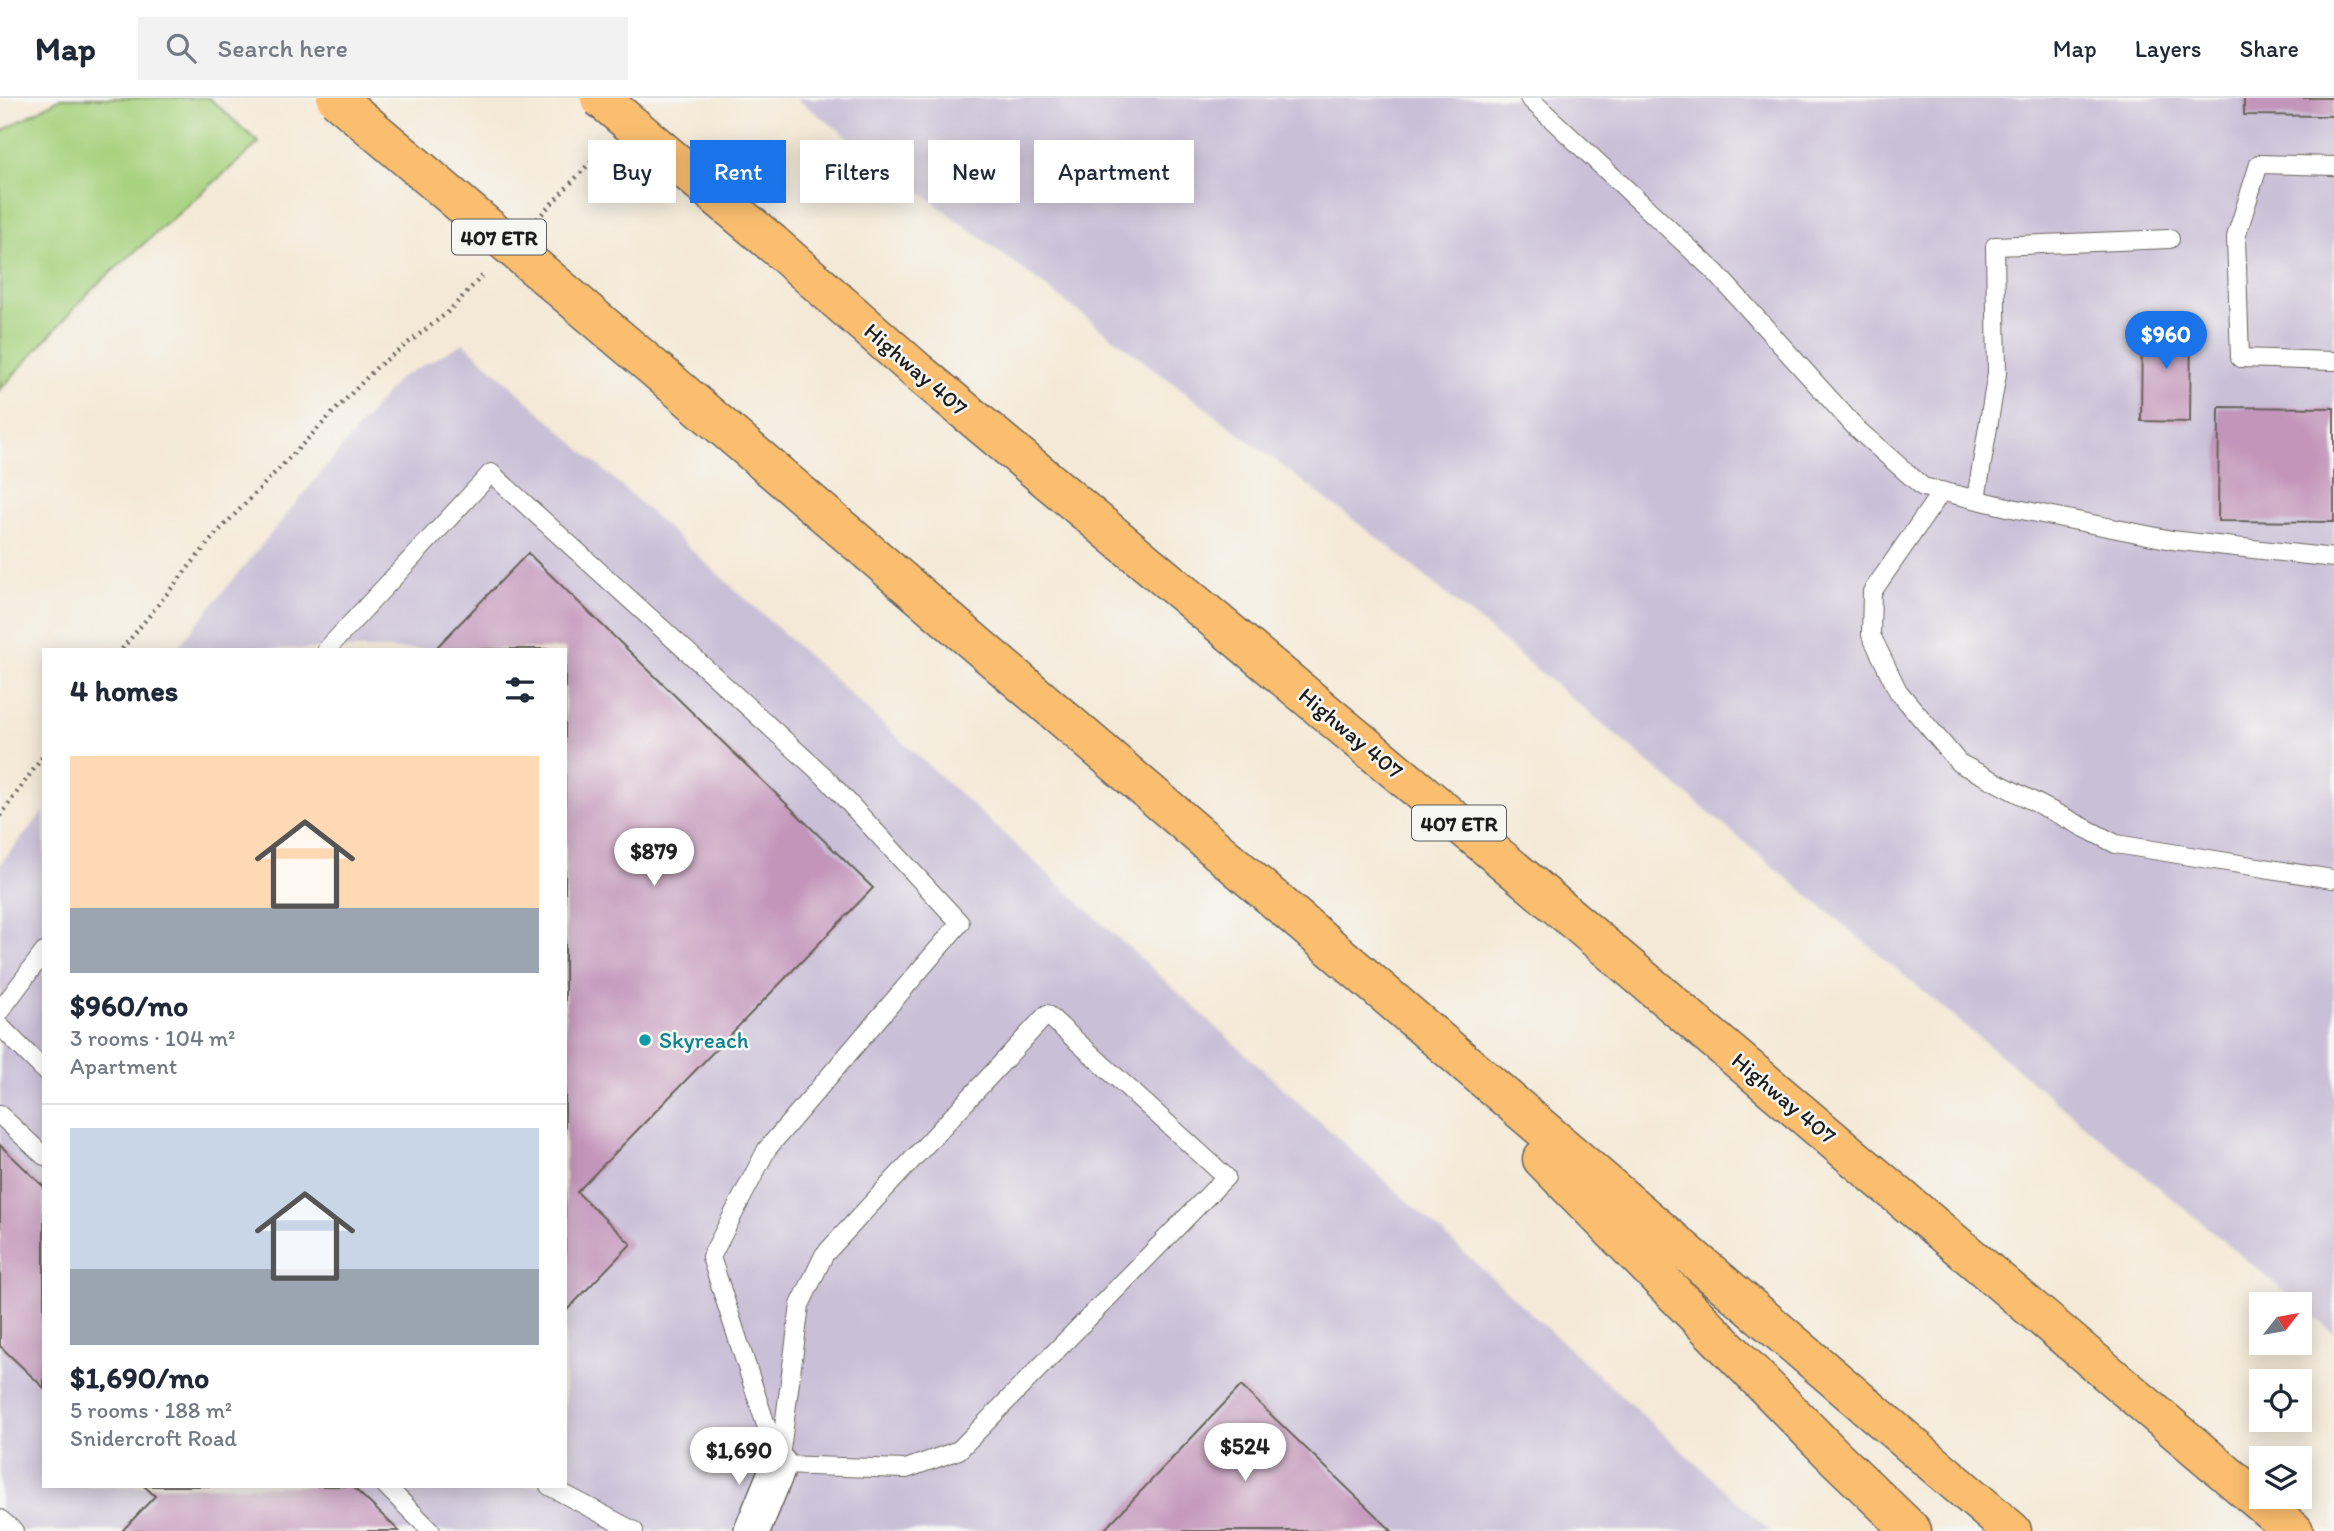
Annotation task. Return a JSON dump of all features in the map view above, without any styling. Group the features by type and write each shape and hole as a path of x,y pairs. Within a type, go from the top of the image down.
{"highway":[{"name":"407 ETR","path":"336,98 2012,1531"},
{"name":"Highway 407","path":"600,98 773,244 917,371 1513,869 2294,1531"},
{"path":"1345,958 1835,1457 1912,1531"},
{"path":"2145,1403 2249,1477"},
{"path":"2295,1509 2326,1531"}],"street":[{"path":"752,1531 779,1465"}],"lane":[{"path":"1530,98 1716,273 1857,429 1923,486 2172,541 2334,558"},
{"path":"2334,166 2259,164 2236,237 2240,358 2334,361"},
{"path":"1976,499 1997,373 1995,246 2171,239"},
{"path":"328,648 491,472 824,776 960,923 767,1149 711,1257 779,1465"},
{"path":"1942,491 1872,592 1871,635 1898,691 1959,763 2116,844 2332,879"},
{"path":"0,1011 42,955"},
{"path":"1047,1014 1226,1177 959,1450 906,1469 779,1465 800,1305 824,1255 1047,1014"},
{"path":"0,1026 42,1068"},
{"path":"0,1115 42,1154"},
{"path":"388,1488 430,1531"},
{"path":"554,1488 635,1531"},
{"path":"0,1519 14,1531"}],"path":[{"path":"531,225 588,165"},
{"path":"123,648 215,535 377,367 447,313 494,264"},
{"path":"0,816 42,758"}],"shaded area":[{"path":"796,98 2334,98 2334,1333 2312,1315 2312,1292 2285,1292 1392,549 935,203 1020,203 1020,140 928,140 928,198 914,187 914,140 852,140"},
{"path":"464,343 1770,1531 0,1531 0,864 42,813 42,1488 567,1488 567,648 177,648 399,378"}],"green space":[{"path":"61,98 209,98 259,143 92,289 0,390 0,132"}],"building":[{"path":"2244,98 2334,98 2334,116 2244,115"},
{"path":"2142,321 2191,321 2190,422 2141,421"},
{"path":"2219,407 2334,408 2334,522 2218,521"},
{"name":"Skyreach","path":"528,553 873,888 577,1192 631,1244 567,1310 567,648 436,648"},
{"path":"0,1145 42,1185 42,1386 0,1346"},
{"path":"1241,1386 1392,1531 1103,1531"},
{"path":"146,1488 354,1488 399,1531 122,1531 155,1496"}],"place":[{"name":"Skyreach","path":"645,1040"}]}
